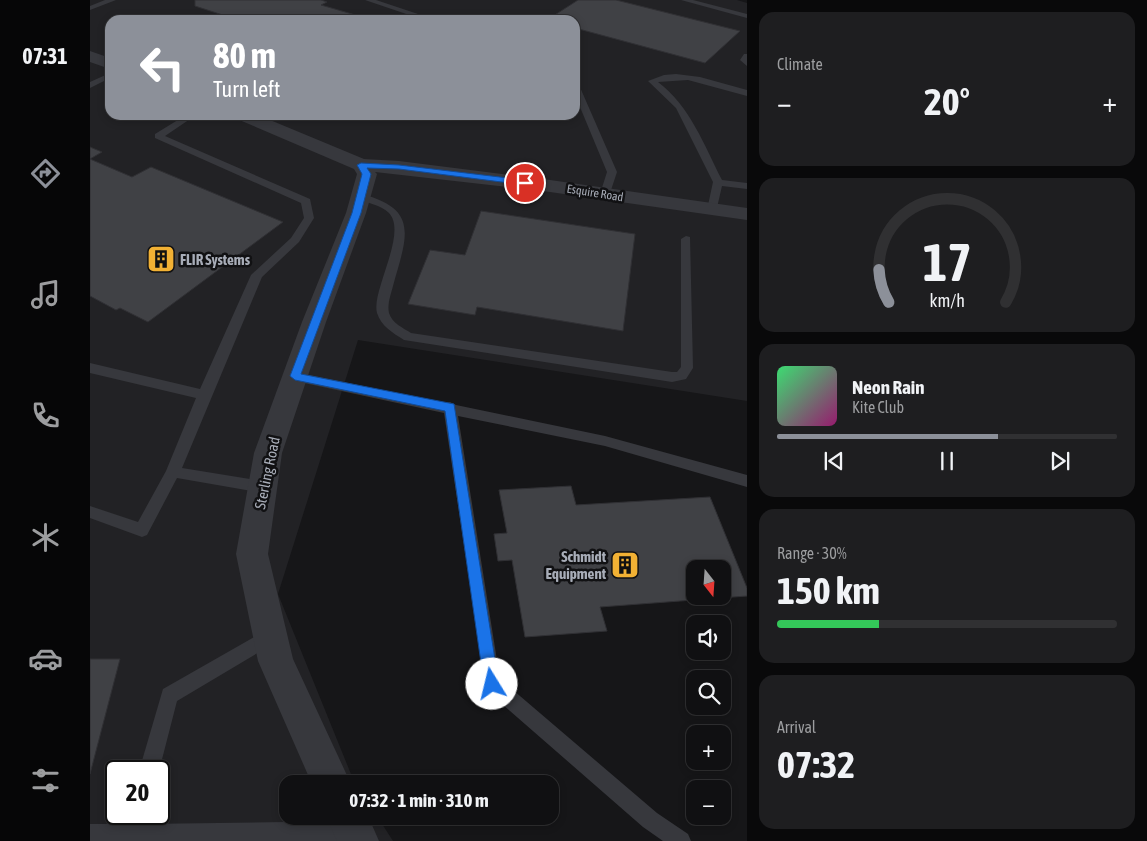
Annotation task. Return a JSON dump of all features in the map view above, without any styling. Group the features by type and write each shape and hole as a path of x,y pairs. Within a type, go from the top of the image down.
{"street":[{"path":"90,56 105,62"},
{"name":"Esquire Road","path":"255,120 361,165 399,167 747,214"},
{"name":"Sterling Road","path":"328,775 276,661 252,554 268,453 361,197 366,174 361,165"}],"lane":[{"path":"90,8 112,0"},
{"path":"369,0 416,15"},
{"path":"685,0 747,16"},
{"path":"747,56 744,60 747,64"},
{"path":"712,210 718,182 680,106 670,95 652,81 674,75 747,93"},
{"path":"90,85 105,78"},
{"path":"580,97 612,172 605,194"},
{"path":"90,512 142,530 173,472 204,395 257,275 295,240 309,218 306,201 158,136 184,120"},
{"path":"718,182 747,186"},
{"path":"361,197 386,206 396,214 400,224 398,248 382,307 389,325 408,337 672,377 681,376 687,368 686,239"},
{"path":"90,368 204,395"},
{"path":"295,376 605,441 747,481"},
{"path":"450,407 492,684 650,820 681,841"},
{"path":"173,472 263,487"},
{"path":"151,760 169,694 270,636"},
{"path":"132,834 134,825"},
{"path":"90,834 353,829"}],"shaded area":[{"path":"90,0 737,0 747,3 747,401 358,340 278,594 351,775 279,775 279,825 383,825 393,841 90,841"}],"building":[{"path":"195,0 321,0 327,2 321,5 356,15 223,15 195,6"},
{"path":"578,0 616,0 740,31 705,63 580,29 580,15 555,15"},
{"path":"90,147 102,152 90,159"},
{"name":"FLIR Systems","path":"90,159 132,177 151,167 283,222 148,322 120,308 116,310 90,296"},
{"path":"481,211 635,234 623,331 477,307 475,315 408,304 430,250 465,255"},
{"name":"Schmidt Equipment","path":"571,486 576,505 710,497 747,588 747,596 731,597 731,560 686,560 686,601 600,607 607,631 525,637 512,560 498,561 494,534 507,533 499,490"},
{"path":"90,659 120,659 90,774"}],"place":[{"name":"FLIR Systems","path":"161,259"},
{"name":"Schmidt Equipment","path":"625,565"}],"route":[{"path":"492,684 450,407 295,376 356,213 366,174 361,165 399,167 525,183"}]}
